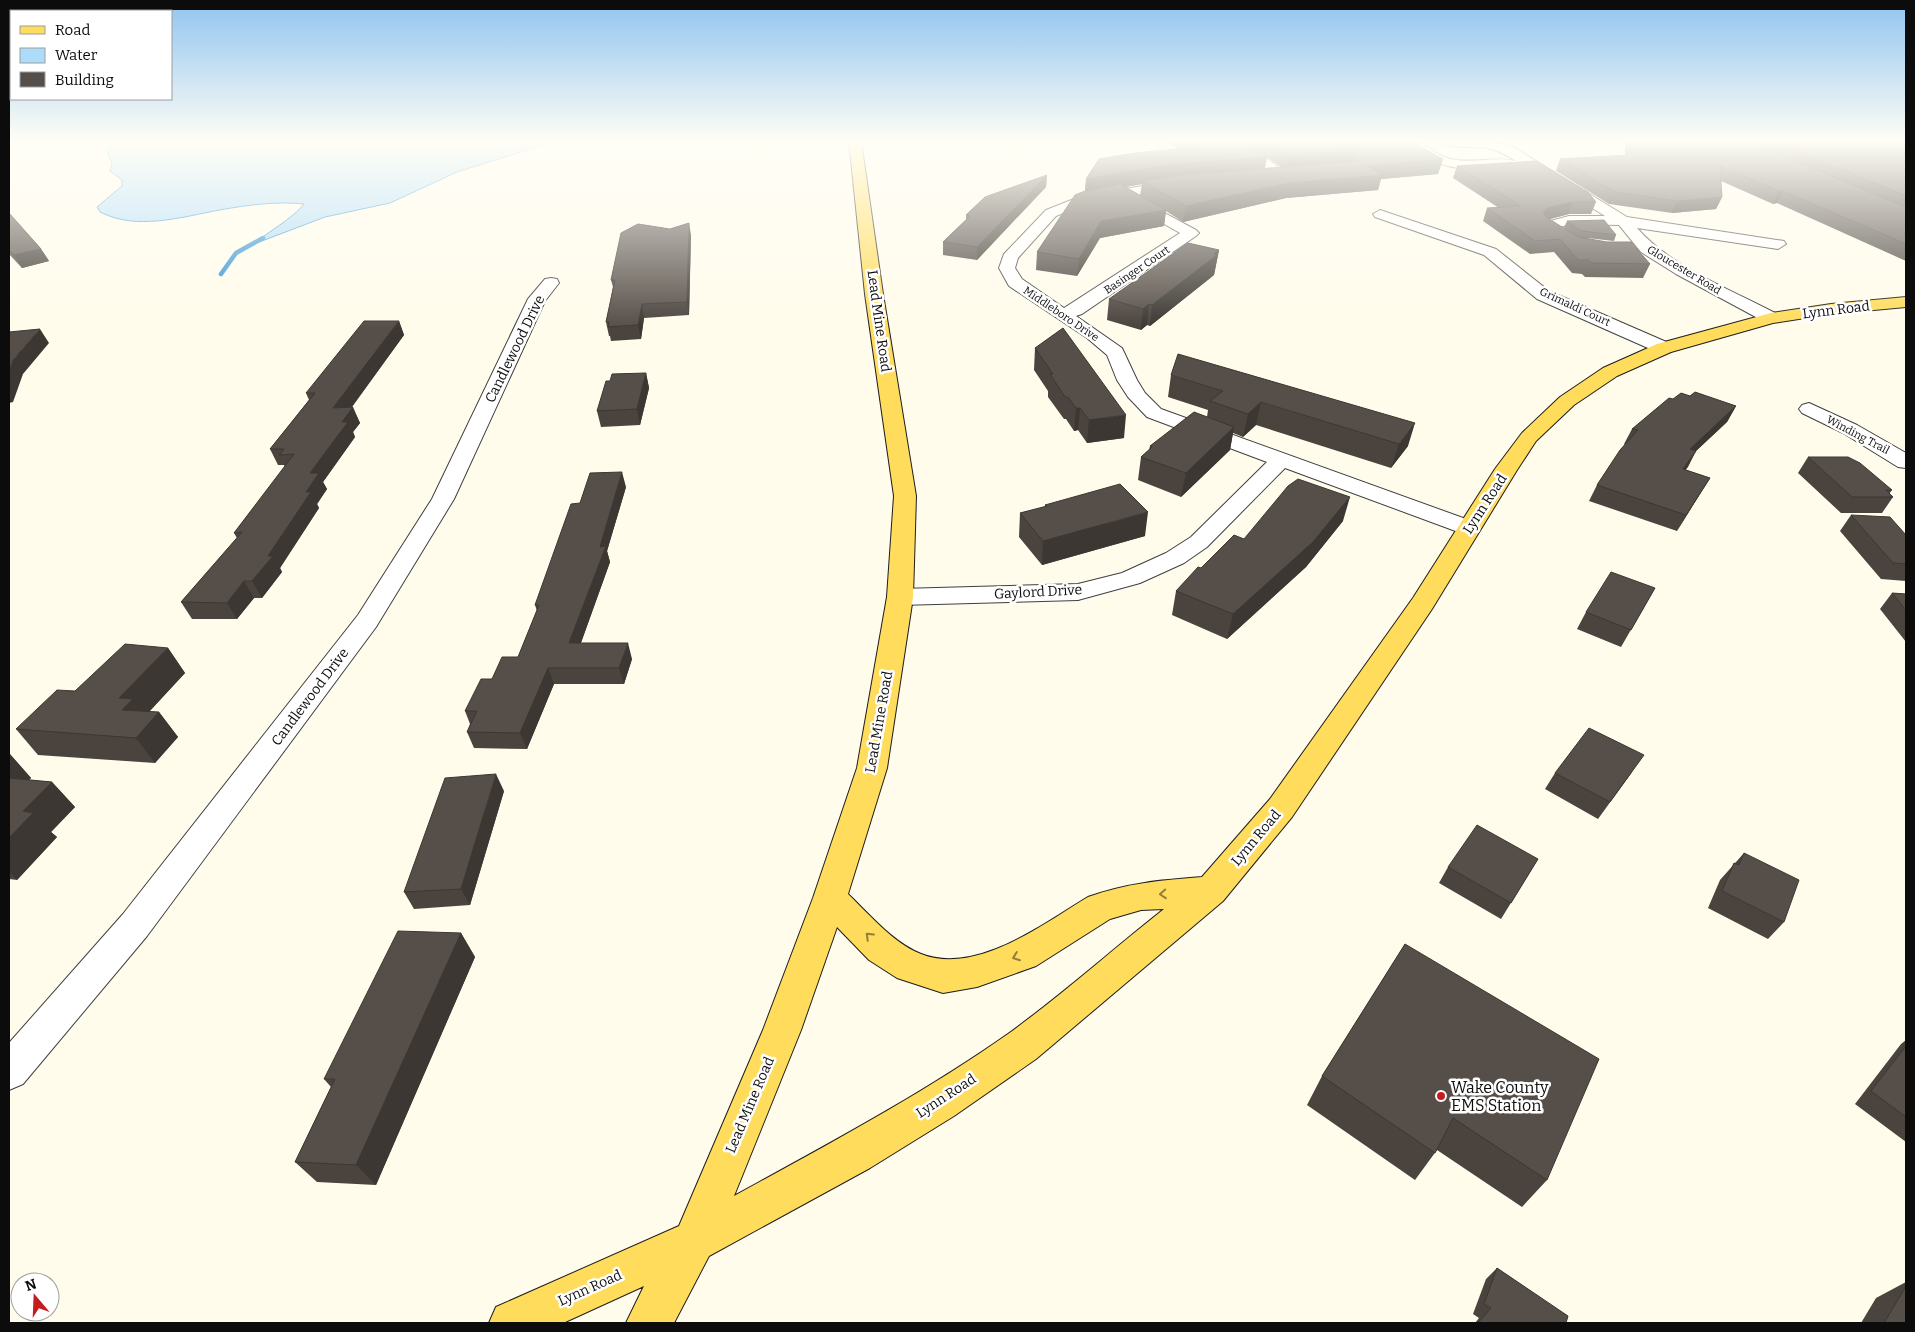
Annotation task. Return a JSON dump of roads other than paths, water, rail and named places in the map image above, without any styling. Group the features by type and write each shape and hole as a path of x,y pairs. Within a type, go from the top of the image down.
{"main road":[{"name":"Lead Mine Road","path":"649,1323 694,1241 782,1030 830,898 872,768 900,597 905,496 873,285 863,203"},
{"name":"Lynn Road","path":"512,1323 694,1241 855,1153 940,1102 1022,1046 1211,891 1280,808 1423,603 1469,528 1529,437 1567,401 1610,372 1664,348 1771,318 1830,309 1906,302"},
{"path":"830,898 882,949 910,967 943,977 977,971 1023,955 1100,908 1141,896 1211,891"}],"street":[{"name":"Middleboro Drive","path":"1076,203 1050,213 1010,257 1007,268 1015,282 1036,298 1063,314 1114,352 1132,388 1154,413 1469,528"},
{"name":"Basinger Court","path":"1063,314 1076,310 1191,233 1139,203"},
{"name":"Gloucester Road","path":"1593,203 1623,222 1647,249 1682,271 1771,318"},
{"name":"Grimaldi Court","path":"1380,214 1490,252 1543,294 1664,348"},
{"path":"1582,245 1572,243 1548,226 1569,220 1623,222 1778,244"},
{"path":"1629,249 1647,249"},
{"name":"Candlewood Drive","path":"9,1072 157,897 367,621 443,499 535,303 551,282"},
{"name":"Winding Trail","path":"1809,409 1850,429 1906,462"},
{"name":"Gaylord Drive","path":"900,597 1078,592 1131,578 1175,558 1199,542 1282,459"}],"water":[{"path":"102,203 271,203 220,210 175,219 144,222 114,218 100,212 97,207"},
{"path":"286,203 389,203 325,217 254,244 293,215 304,204"}],"waterway":[{"path":"221,274 236,253 263,238"}],"place":[{"name":"Wake County EMS Station","path":"1441,1096"}]}
